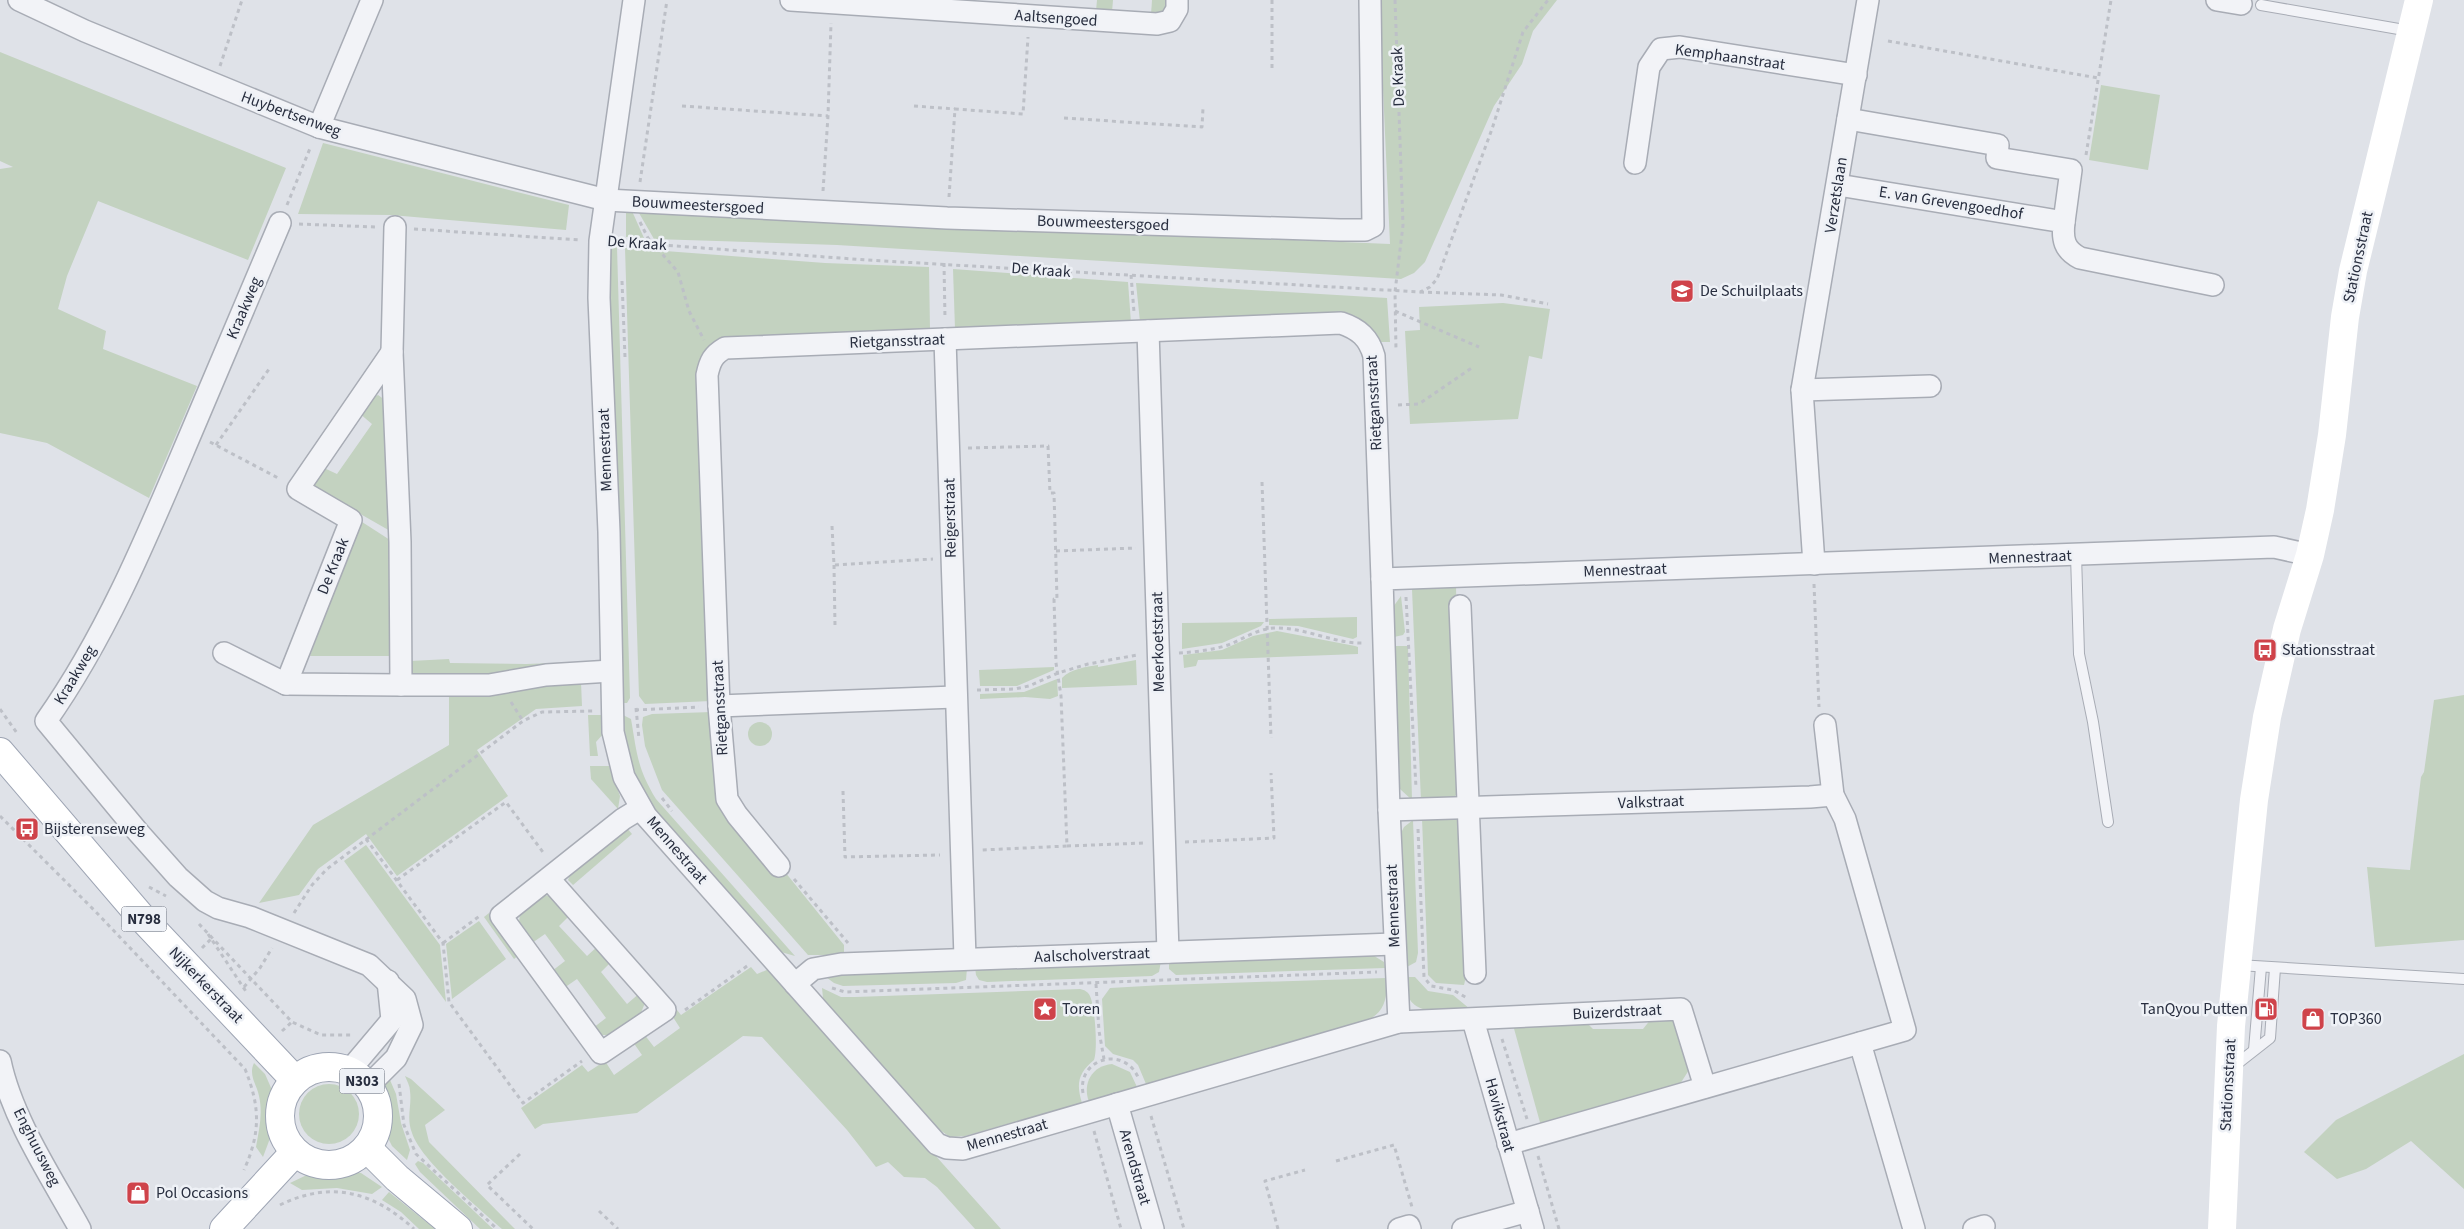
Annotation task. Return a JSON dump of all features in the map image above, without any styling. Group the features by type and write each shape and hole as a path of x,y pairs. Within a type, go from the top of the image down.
{"street":[{"name":"Huybertsenweg","path":"18,0 85,31 319,128 624,200"},
{"path":"319,128 372,0"},
{"name":"Mennestraat","path":"634,0 624,200 600,241 599,298 609,532 611,710 617,755 624,777 641,808 937,1144 947,1148 963,1148 1399,1022 1472,1020"},
{"name":"Aaltsengoed","path":"791,0 831,3 860,2 1157,24 1170,21 1178,9 1177,0"},
{"name":"Bouwmeestersgoed","path":"624,200 947,218 1365,230 1373,226 1370,0"},
{"name":"Verzetslaan","path":"1814,564 1802,390 1868,0"},
{"path":"2217,0 2251,4"},
{"name":"Stationsstraat","path":"2222,1229 2229,1071 2249,966 2254,800 2267,717 2287,629 2310,555 2326,473 2346,317 2354,271 2419,0"},
{"name":"Kemphaanstraat","path":"1635,163 1649,67 1661,49 1680,47 1856,75"},
{"path":"1848,119 1998,145 1997,158 2072,170 2062,235 2065,246 2071,254 2080,258 2212,285"},
{"name":"E. van Grevengoedhof","path":"1838,185 2064,222"},
{"name":"Kraakweg","path":"280,223 154,522 90,653 46,721 138,832 192,891 218,908 250,917 369,965 405,999 412,1025 396,1058 358,1079"},
{"path":"395,227 392,352 400,542 400,685"},
{"name":"Rietgansstraat","path":"779,866 737,815 727,799 719,706 707,375 709,362 716,353 725,348 1341,323 1361,332 1371,346 1374,356 1382,579"},
{"name":"Meerkoetstraat","path":"1142,332 1156,547 1168,952"},
{"name":"Reigerstraat","path":"945,339 965,958"},
{"path":"298,489 392,352"},
{"path":"1802,390 1930,386"},
{"name":"De Kraak","path":"286,684 351,520 298,489"},
{"name":"Mennestraat","path":"1399,1022 1395,971 1382,579 2274,547 2310,555"},
{"path":"1460,606 1476,973"},
{"path":"224,653 286,684 490,684 546,675 611,671"},
{"path":"719,706 955,694"},
{"path":"1508,1144 1905,1030 1845,820 1833,795 1825,725"},
{"name":"Nijkerkerstraat","path":"9,744 143,919 295,1080"},
{"name":"Valkstraat","path":"1389,810 1800,798 1833,795"},
{"path":"549,879 665,1010 601,1054 501,916 623,819 641,808"},
{"name":"Aalscholverstraat","path":"795,984 813,969 841,964 965,958 1394,944"},
{"name":"Buizerdstraat","path":"1472,1020 1681,1009 1705,1087"},
{"name":"Havikstraat","path":"1463,1229 1530,1220 1472,1020"},
{"path":"1860,1043 1914,1229"},
{"name":"Enghuusweg","path":"0,1061 14,1103 28,1134 80,1229"},
{"name":"N303","path":"295,1080 312,1070 330,1067 358,1079 376,1101 378,1117 375,1134 367,1148"},
{"path":"295,1080 284,1096 279,1116 283,1136 295,1152 308,1161 332,1165 354,1158 367,1148 397,1178 458,1229"},
{"name":"Arendstraat","path":"1117,1104 1153,1229"},
{"path":"224,1229 295,1152"},
{"path":"1400,1229 1409,1226 1411,1220"}],"lane":[{"path":"2251,4 2412,31"},
{"path":"2076,555 2079,654 2093,722 2108,822"},
{"path":"2254,1050 2249,966 2464,979"},
{"path":"2229,1071 2270,1038 2275,968"}],"path":[{"path":"214,85 242,0"},
{"path":"622,252 624,200 667,0"},
{"path":"1272,0 1272,70"},
{"name":"De Kraak","path":"280,223 395,227 867,260 944,262 1395,292 1403,225 1395,0"},
{"path":"1420,292 1430,287 1437,279 1492,129 1524,32 1548,0"},
{"path":"2072,170 2083,172 2111,0"},
{"path":"822,212 828,116 831,3"},
{"path":"914,106 1023,114 1029,16"},
{"path":"1888,41 2098,78"},
{"path":"682,106 828,116"},
{"path":"1064,118 1202,127 1203,108"},
{"path":"947,218 955,109"},
{"path":"280,223 319,128"},
{"path":"624,200 653,244 678,272 692,320 702,338 716,353"},
{"path":"944,262 945,339"},
{"path":"622,272 625,361"},
{"path":"1131,275 1142,332"},
{"path":"1395,292 1501,295 1548,304"},
{"path":"1395,311 1479,347"},
{"path":"1398,405 1419,404 1473,367"},
{"path":"216,445 269,369"},
{"path":"192,430 298,489"},
{"path":"968,456 968,448 1048,446 1050,493 1054,493 1057,599 1054,599 1061,696 1067,846"},
{"path":"1262,482 1271,738"},
{"path":"832,526 835,626"},
{"path":"1056,551 1156,547"},
{"path":"834,565 951,558"},
{"path":"1814,564 1819,724 1825,725"},
{"path":"955,694 1029,686 1058,673 1110,659 1216,648 1267,629 1302,631 1356,643 1410,642"},
{"path":"635,700 640,749"},
{"path":"251,980 312,885 327,869 492,743 532,716 542,712 719,706"},
{"path":"0,709 9,744"},
{"path":"982,842 982,850 1274,838 1272,773"},
{"path":"843,791 845,857 961,854"},
{"path":"660,796 674,814"},
{"name":"Nijkerkerstraat","path":"0,816 96,912 244,1069 256,1100 256,1132 252,1152"},
{"path":"366,839 443,943 449,1002 523,1103 583,1061 588,1067 603,1057 601,1054"},
{"path":"779,866 782,864 848,943 857,942"},
{"path":"443,943 494,906 501,916"},
{"path":"200,950 212,938 292,1022 283,1030"},
{"name":"Nijkerkerstraat","path":"212,938 244,987 251,980"},
{"path":"813,969 827,985 845,992 1096,984 1423,970"},
{"path":"1096,984 1099,1031 1104,1059"},
{"path":"1121,1229 1083,1091 1084,1079 1089,1070 1104,1059 1114,1058 1132,1067 1145,1096 1184,1229"},
{"path":"1336,1161 1394,1145 1411,1220"},
{"path":"416,1154 497,1229"},
{"path":"520,1154 487,1185 533,1229"},
{"path":"1278,1229 1265,1181 1305,1170"},
{"path":"298,1196 328,1192 363,1196 388,1208 414,1229"},
{"path":"599,1211 618,1229"}],"green space":[{"path":"1097,0 1113,0 1112,12 1096,11"},
{"path":"1152,0 1170,0 1163,14 1151,15"},
{"path":"1379,0 1557,0 1533,31 1522,64 1494,106 1425,262 1414,273 1401,279 837,245 654,239 639,213 1390,244"},
{"path":"0,52 286,168 248,260 98,201 67,276 58,309 106,331 103,349 197,386 149,498 47,443 0,433 0,169 13,167 0,161"},
{"path":"2101,85 2160,95 2148,170 2089,160"},
{"path":"323,143 569,205 566,230 391,215 298,214"},
{"path":"626,211 632,211 644,238 626,237"},
{"path":"610,247 617,247 630,698 627,703 623,703 608,293"},
{"path":"625,248 825,263 929,267 930,330 733,337 715,343 702,356 711,701 645,704 639,696"},
{"path":"953,269 1128,282 1131,323 955,329"},
{"path":"1136,283 1387,298 1390,342 1379,342 1365,324 1344,315 1140,322"},
{"path":"1503,303 1550,309 1542,359 1529,356 1518,419 1410,424 1405,331 1420,330 1419,307"},
{"path":"378,395 385,400 392,532 313,487 324,468 337,474 372,424 359,413 370,399"},
{"path":"359,520 390,540 390,656 310,656"},
{"path":"1456,587 1461,781 1459,792 1451,800 1421,801 1412,589"},
{"path":"1401,596 1405,632 1403,635 1394,637 1393,607"},
{"path":"1357,617 1357,637 1353,639 1298,626 1269,625 1269,619"},
{"path":"1264,622 1261,626 1222,643 1182,649 1182,623"},
{"path":"1277,631 1355,646 1358,647 1358,654 1198,660 1196,666 1184,668 1183,655 1222,650 1253,636"},
{"path":"1395,646 1408,646 1412,800 1400,789"},
{"path":"449,659 450,663 526,664 580,662 549,664 493,675 411,674 410,661"},
{"path":"1136,660 1137,685 1062,688 1062,678 1074,670"},
{"path":"1054,667 1054,670 1017,686 980,686 979,670"},
{"path":"1057,679 1058,696 1050,699 1025,697 980,699 980,694 1024,692"},
{"path":"581,682 582,706 536,709 477,750 508,796 397,876 366,834 318,869 299,895 259,903 313,825 449,745 449,696 512,692 555,683"},
{"path":"2464,695 2464,940 2375,947 2367,867 2410,870 2421,777 2424,772 2434,700"},
{"path":"712,712 717,801 775,871 781,867 844,945 844,955 808,955 662,790 645,746 642,725 643,717 652,714"},
{"path":"588,715 603,715 604,733 596,742 598,756 590,756"},
{"path":"623,715 631,719 641,769 656,799 795,956 781,952 651,806 629,763"},
{"path":"760,722 769,725 772,734 769,743 760,746 751,743 748,734 751,725"},
{"path":"590,766 609,766 620,796 618,809 591,779"},
{"path":"1452,817 1461,822 1468,968 1464,985 1436,983 1428,975 1422,818"},
{"path":"1413,820 1418,953 1416,962 1405,968 1401,833 1404,827"},
{"path":"626,827 632,834 573,885 568,880 570,875"},
{"path":"366,845 440,945 446,1002 344,861"},
{"path":"543,895 551,896 571,914 559,926 587,956 598,946 612,961 601,972 627,1004 641,992 645,1003 640,1015 612,1035 602,1035 593,1028 606,1018 577,979 564,988 552,971 565,961 545,934 532,943 519,923 520,912"},
{"path":"489,913 519,955 514,959 484,917"},
{"path":"479,921 506,959 452,999 446,944"},
{"path":"1371,954 1384,962 1385,968 1176,975 1169,969 1169,960"},
{"path":"1161,961 1159,972 1152,976 987,982 979,980 975,967"},
{"path":"751,967 757,974 769,969 1001,1229 975,1229 937,1187 925,1178 904,1177 888,1162 876,1167 847,1130 762,1037 743,1036 637,1113 543,1124 535,1129 521,1108 582,1065 588,1072 605,1061 614,1075 642,1055 633,1042 644,1034 654,1047 680,1028 671,1014 677,1010 681,1015"},
{"path":"967,968 966,980 956,983 843,986 834,983 826,977 831,973"},
{"path":"1405,977 1415,977 1428,991 1453,995 1470,1009 1436,1011 1419,1007 1408,996"},
{"path":"1386,978 1386,998 1384,1004 1377,1014 1366,1021 1146,1084 1138,1065 1133,1060 1113,1054 1105,1046 1102,999 1110,988"},
{"path":"822,988 841,997 1083,990 1087,992 1092,1001 1095,1018 1096,1047 1094,1060 1080,1079 1079,1090 1082,1103 965,1136 950,1137 937,1128 827,1006 823,998"},
{"path":"1651,1019 1673,1020 1678,1025 1689,1070 1680,1084 1541,1126 1513,1025 1586,1022 1593,1029 1643,1029"},
{"path":"2464,1054 2464,1189 2411,1141 2366,1169 2337,1179 2304,1152 2336,1120"},
{"path":"254,1063 265,1074 272,1090 272,1133 263,1157 256,1147 261,1109 252,1076"},
{"path":"1112,1064 1130,1072 1137,1087 1089,1102 1087,1088 1090,1077 1099,1068"},
{"path":"405,1076 411,1079 445,1110 425,1125 429,1142 515,1229 502,1229 452,1184 427,1157 410,1127 410,1089"},
{"path":"390,1080 396,1094 401,1123 410,1150 407,1160 392,1146 385,1130 385,1108 379,1086"},
{"path":"323,1084 335,1084 346,1089 354,1097 359,1108 357,1126 346,1139 335,1144 323,1144 312,1139 304,1131 299,1120 299,1108 304,1097 312,1089"},
{"path":"418,1161 423,1163 493,1229 480,1229 420,1172 415,1164"},
{"path":"345,1171 361,1173 382,1187 372,1194 337,1188 302,1190 290,1183 311,1173"},
{"path":"389,1192 435,1229 419,1229 401,1212 382,1200"}],"place":[{"name":"De Schuilplaats","path":"1682,291"},
{"name":"Stationsstraat","path":"2265,650"},
{"name":"Bijsterenseweg","path":"27,829"},
{"name":"Toren","path":"1045,1009"},
{"name":"TanQyou Putten","path":"2266,1009"},
{"name":"TOP360","path":"2313,1019"},
{"name":"Pol Occasions","path":"138,1193"}]}
